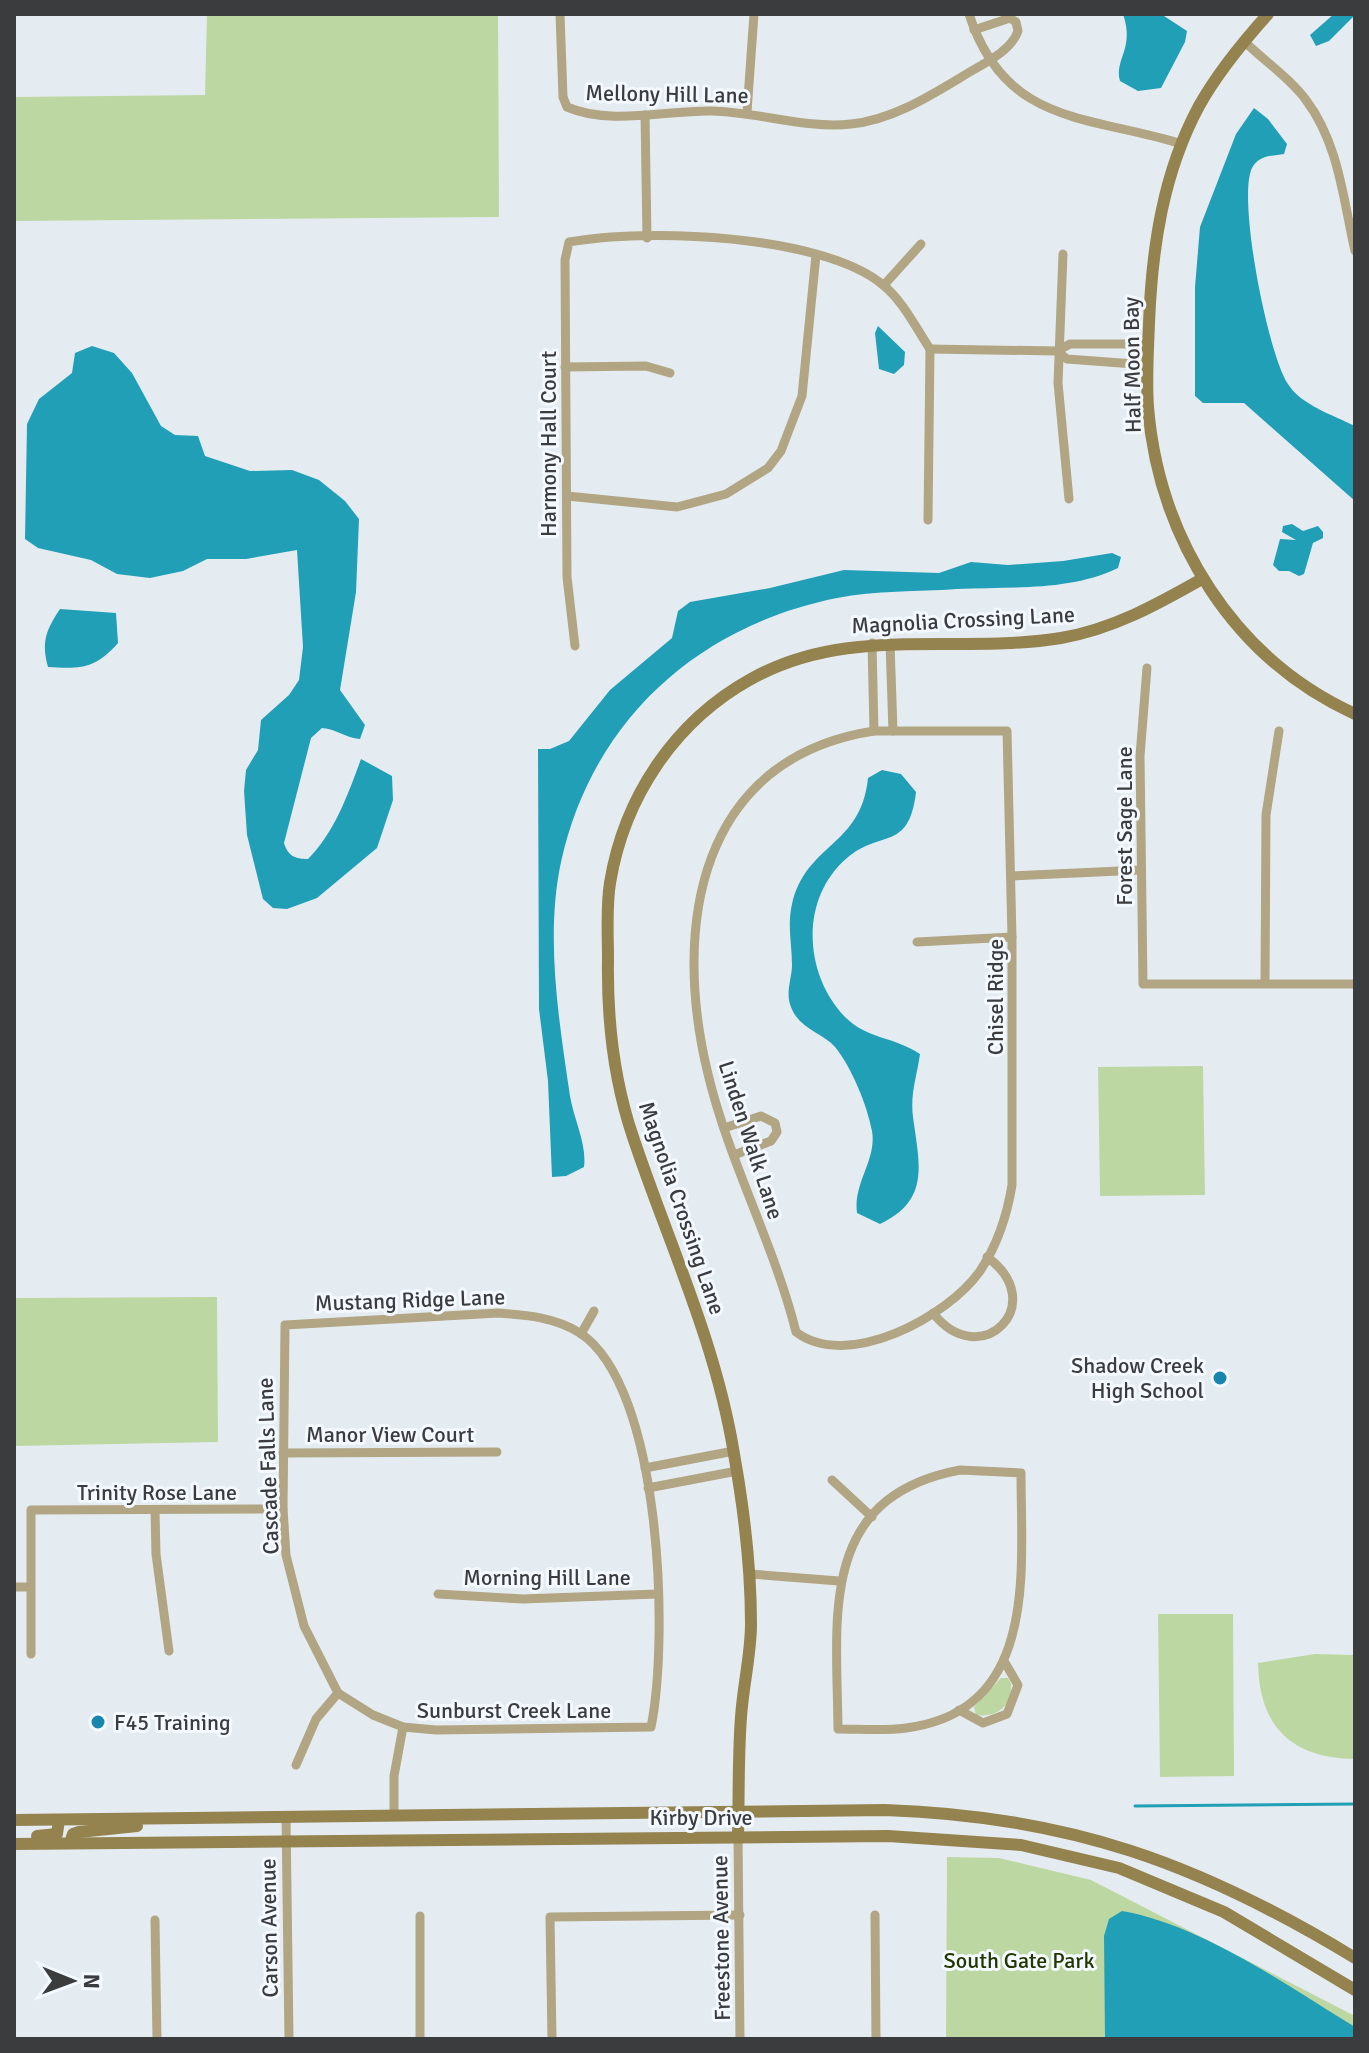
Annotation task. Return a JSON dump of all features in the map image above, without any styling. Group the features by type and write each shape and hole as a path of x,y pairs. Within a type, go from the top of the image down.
{"main road":[{"name":"Half Moon Bay","path":"1268,14 1244,41 1198,107 1161,204 1148,344 1148,406 1157,466 1171,514 1202,579 1246,638 1269,659 1314,693 1355,714"},
{"name":"Magnolia Crossing Lane","path":"738,1837 741,1722 751,1629 750,1574 734,1451 708,1345 632,1135 619,1080 607,976 609,887 617,848 635,800 657,763 683,731 722,697 774,667 821,651 872,643 1011,641 1078,634 1138,615 1202,579"},
{"name":"Kirby Drive","path":"14,1820 954,1812 1085,1835 1166,1860 1249,1897 1355,1958"},
{"path":"70,1843 73,1834 135,1826 159,1818"},
{"path":"14,1836 57,1834 59,1820"},
{"path":"1079,1858 1085,1835"},
{"name":"Kirby Drive","path":"14,1844 286,1839 888,1836 1021,1845 1119,1868 1224,1912 1355,1990"}],"street":[{"name":"Mellony Hill Lane","path":"560,14 562,86 567,107 580,112 645,115 747,112 824,124 863,122 902,109 990,60 1016,37 1016,22 1003,18 974,30"},
{"path":"747,112 754,14"},
{"path":"969,14 990,60 1015,88 1046,109 1078,120 1143,132 1182,144"},
{"path":"1244,41 1305,97 1317,116 1337,163 1355,251"},
{"path":"645,115 647,238 744,240 816,255 850,266 884,285 930,349 928,520"},
{"name":"Harmony Hall Court","path":"575,646 567,589 565,260 569,242 647,238"},
{"path":"884,285 921,244"},
{"path":"1063,254 1057,351 1069,499"},
{"path":"567,496 677,507 726,494 768,468 781,451 802,396 816,255"},
{"path":"930,349 1057,351 1070,344 1148,344"},
{"path":"1057,351 1067,359 1148,365"},
{"path":"565,367 646,366 670,373"},
{"path":"872,643 874,731"},
{"path":"890,643 893,731"},
{"name":"Forest Sage Lane","path":"1147,668 1140,756 1143,984 1265,983"},
{"name":"Linden Walk Lane","path":"810,1343 796,1332 724,1128 703,1052 697,987 698,901 711,852 729,818 769,775 813,747 874,731 1007,731"},
{"name":"Chisel Ridge","path":"810,1343 842,1345 874,1340 904,1329 933,1313 953,1299 979,1272 1007,1216 1012,1185 1012,937 1007,731"},
{"path":"1279,731 1266,815 1265,983 1355,984"},
{"path":"1011,876 1141,870"},
{"path":"917,942 1012,937"},
{"path":"724,1128 761,1116 775,1123 777,1132 771,1141 734,1155"},
{"path":"933,1313 955,1335 981,1337 999,1330 1014,1306 1014,1289 1003,1269 987,1257"},
{"path":"594,1311 581,1334 606,1359 622,1384 633,1410 648,1488 657,1594"},
{"name":"Mustang Ridge Lane","path":"285,1325 498,1313 530,1315 581,1334"},
{"name":"Cascade Falls Lane","path":"285,1325 283,1509 286,1555 294,1594 320,1662 338,1693"},
{"path":"645,1468 734,1451"},
{"name":"Manor View Court","path":"283,1453 497,1452"},
{"path":"974,1469 1021,1473 1019,1612 1004,1661 987,1686 959,1710 907,1728 838,1729 839,1581 854,1544 872,1517 905,1489 945,1473 974,1469"},
{"path":"648,1488 737,1471"},
{"path":"832,1480 872,1517"},
{"name":"Trinity Rose Lane","path":"29,1587 31,1510 283,1509"},
{"path":"155,1511 156,1554 169,1651"},
{"path":"750,1574 839,1581"},
{"path":"14,1587 29,1587 31,1654"},
{"name":"Morning Hill Lane","path":"438,1594 523,1599 657,1594"},
{"name":"Sunburst Creek Lane","path":"338,1693 373,1715 403,1727 436,1730 651,1727 659,1657 657,1594"},
{"path":"959,1710 983,1723 1007,1714 1018,1685 1004,1661"},
{"path":"296,1765 316,1719 338,1693"},
{"path":"394,1816 394,1776 403,1727"},
{"name":"Carson Avenue","path":"286,1817 289,2039"},
{"name":"Freestone Avenue","path":"738,1837 740,2039"},
{"path":"552,2039 550,1917 740,1915"},
{"path":"875,1915 876,2039"},
{"path":"420,1916 420,2039"},
{"path":"155,1920 157,2039"}],"green space":[{"path":"207,14 498,14 499,217 14,221 14,97 205,95"},
{"path":"1203,1066 1205,1195 1100,1196 1098,1067"},
{"path":"217,1297 218,1442 14,1446 14,1298"},
{"path":"1158,1614 1233,1614 1234,1776 1160,1777"},
{"path":"1315,1654 1355,1655 1355,1759 1313,1753 1297,1745 1283,1735 1265,1705 1258,1663"},
{"path":"1001,1678 1008,1678 1011,1683 1006,1704 997,1712 976,1715 974,1707"},
{"name":"South Gate Park","path":"947,1857 999,1858 1091,1880 1355,2016 1355,2039 946,2039"}],"water":[{"path":"1123,14 1161,14 1187,31 1185,42 1161,88 1138,91 1120,81 1127,36"},
{"path":"1334,14 1355,15 1329,41 1316,46 1310,35"},
{"path":"1254,108 1268,119 1287,144 1284,154 1266,157 1255,164 1248,185 1252,242 1264,311 1280,368 1288,384 1301,398 1318,409 1355,426 1355,501 1244,403 1203,403 1195,396 1195,287 1200,227 1236,134"},
{"path":"878,326 905,352 904,365 894,374 879,369 875,333"},
{"path":"92,346 114,353 132,373 161,426 175,435 198,436 205,456 250,471 292,470 319,480 345,501 359,519 356,592 340,690 365,725 360,739 322,728 311,738 284,843 293,856 308,859 326,837 340,812 361,759 392,776 393,800 377,848 317,898 287,909 273,908 263,899 247,835 244,791 246,770 258,750 261,720 289,695 299,680 303,647 297,550 246,559 207,559 183,571 150,578 117,574 91,560 38,548 25,539 27,424 39,399 72,373 75,353"},
{"path":"1292,524 1303,531 1318,526 1323,532 1323,538 1313,543 1304,574 1299,576 1289,571 1279,571 1273,565 1280,539 1296,540 1282,532 1283,526"},
{"path":"1112,553 1121,557 1118,568 1079,581 1039,586 866,594 837,598 786,612 739,631 696,657 658,688 625,724 598,765 576,811 556,891 554,949 558,1009 584,1167 566,1176 552,1177 548,1081 539,1009 538,749 550,749 569,741 610,690 672,638 678,611 690,602 770,588 844,570 939,573 971,562 1008,565"},
{"path":"60,609 116,613 118,643 102,658 87,666 48,667 46,636"},
{"path":"882,770 901,774 916,792 907,824 892,837 859,849 832,875 821,894 813,936 821,979 845,1017 862,1030 920,1054 912,1101 918,1179 908,1204 880,1224 857,1213 858,1192 873,1142 870,1121 858,1087 835,1047 800,1021 791,1007 789,996 791,912 799,884 809,868 855,818 868,778"},
{"path":"1122,1911 1182,1929 1243,1958 1355,2027 1355,2039 1105,2039 1104,1936 1109,1919"}],"waterway":[{"path":"1135,1806 1355,1804"}],"place":[{"name":"Shadow Creek High School","path":"1220,1378"},
{"name":"F45 Training","path":"98,1722"}]}
